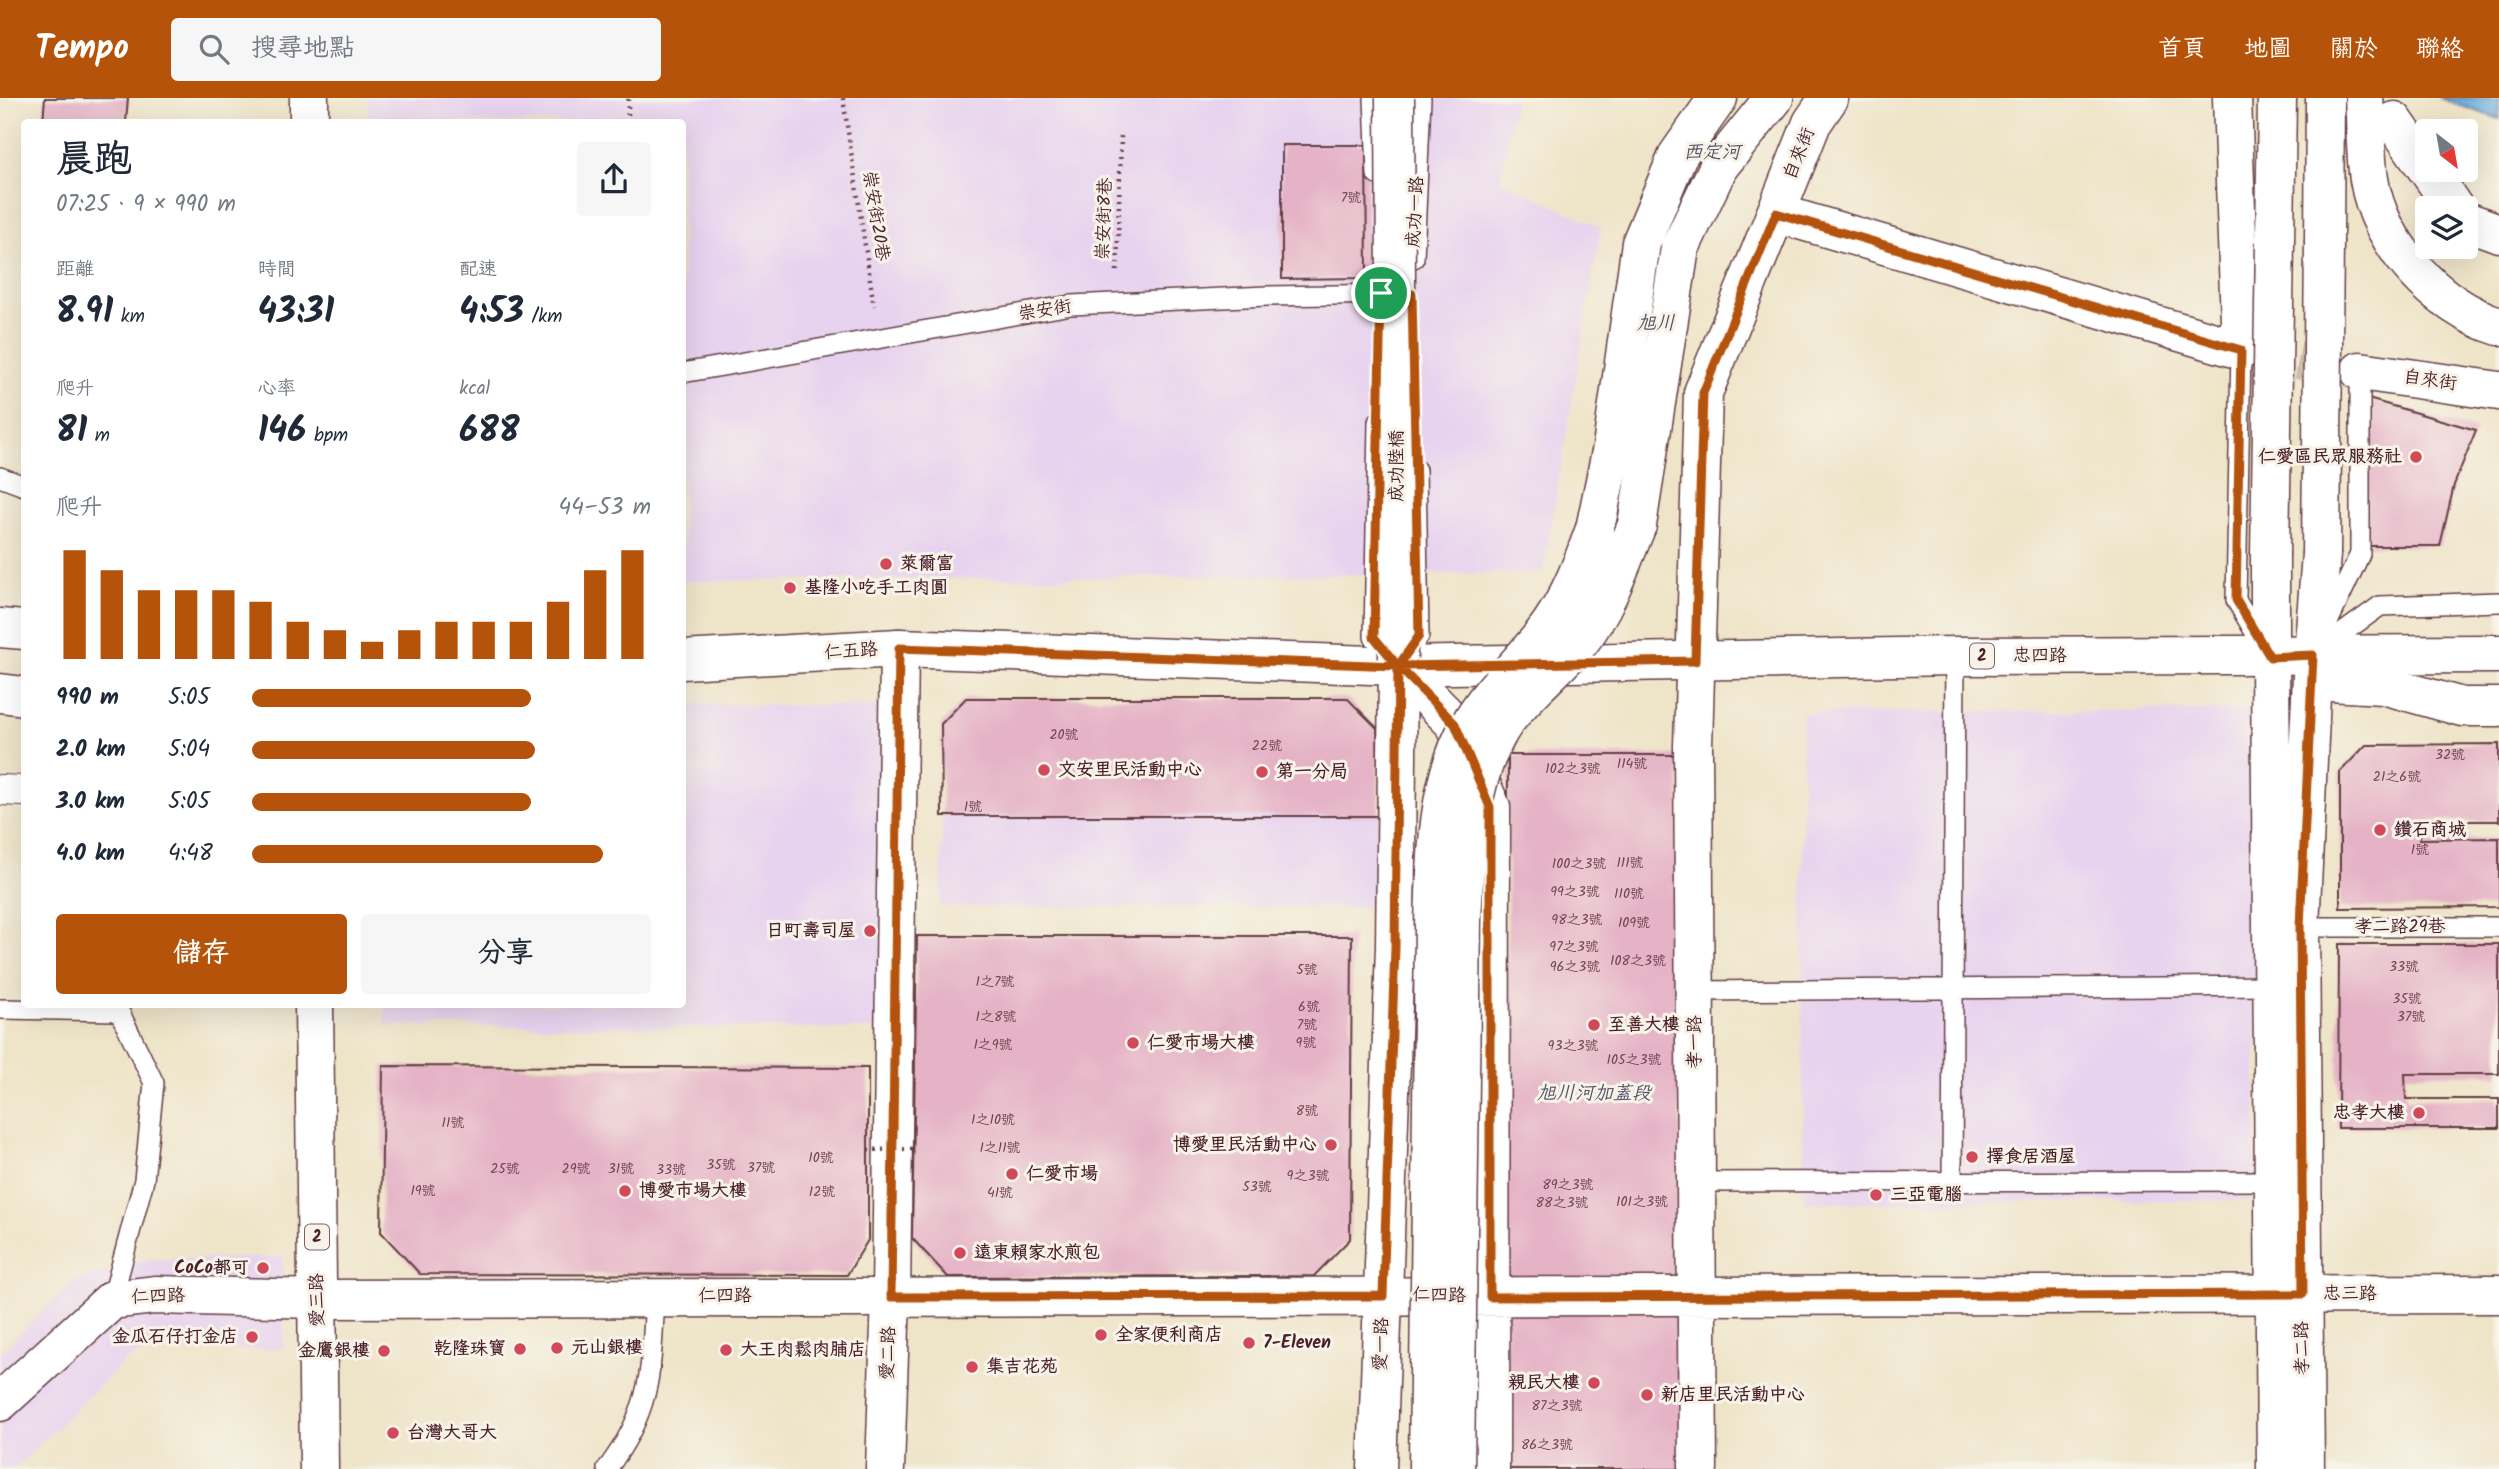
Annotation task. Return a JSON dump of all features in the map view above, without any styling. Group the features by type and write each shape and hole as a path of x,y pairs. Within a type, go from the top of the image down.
{"main road":[{"path":"309,98 309,119"},
{"name":"成功陸橋","path":"1395,98 1398,666"},
{"path":"1429,1469 1434,926 1436,863 1445,801 1454,760 1473,719 1550,624 1576,581 1595,529 1612,447 1641,243 1678,155 1718,98"},
{"path":"1455,1469 1462,923 1465,859 1472,804 1482,767 1500,729 1581,640 1603,607 1637,525 1681,248 1718,166 1774,98"},
{"name":"自來街","path":"1694,616 1703,393 1811,123 1829,98"},
{"path":"1776,213 2241,350 2232,98"},
{"path":"2277,98 2270,555 2271,986 2274,1181 2289,1293"},
{"name":"孝二路","path":"2276,1469 2289,1293 2300,927 2321,554 2325,98"},
{"path":"2364,98 2370,180 2380,216 2391,235 2429,284 2459,309 2499,326"},
{"path":"2394,121 2415,152"},
{"path":"2478,225 2499,233"},
{"name":"自來街","path":"2360,371 2499,391"},
{"name":"孝一路","path":"1694,616 1689,661 1695,991 1698,1469"},
{"path":"0,628 21,630"},
{"name":"仁五路","path":"686,660 899,648 1398,666"},
{"name":"愛二路","path":"885,1469 891,1297 899,648"},
{"name":"忠四路","path":"2313,668 2391,652 2482,654"},
{"name":"忠四路","path":"1689,661 1955,656 2270,657 2462,707 2499,707"},
{"name":"2","path":"1398,666 1689,661"},
{"path":"1398,666 1455,724 1490,807 1490,1469"},
{"name":"愛一路","path":"1377,1469 1395,947 1398,666"},
{"path":"0,693 21,696"},
{"name":"愛三路","path":"314,1008 318,1469"},
{"name":"孝二路","path":"2289,1293 2305,1469"},
{"name":"忠三路","path":"1696,1296 2499,1294"},
{"name":"仁四路","path":"0,1402 112,1300 155,1295 318,1299 655,1296 1696,1296"}],"street":[{"path":"0,790 21,791"}],"lane":[{"name":"成功一路","path":"1374,98 1381,293 1374,637 1398,666 1419,636 1412,294 1421,98"},
{"name":"崇安街","path":"686,372 1071,306 1412,294"},
{"path":"2241,350 2236,600 2270,657"},
{"path":"2313,668 2360,554 2360,371"},
{"path":"0,477 21,484"},
{"path":"2313,668 2380,606 2499,602"},
{"path":"1952,1182 1955,656"},
{"name":"孝二路29巷","path":"2300,927 2499,927"},
{"path":"1695,991 2271,986"},
{"path":"0,1009 119,1011 154,1083 144,1180 112,1300"},
{"path":"1696,1182 2274,1181"},
{"path":"607,1469 640,1418 651,1379 655,1296"}],"path":[{"path":"628,98 628,119"},
{"name":"崇安街20巷","path":"843,98 879,338"},
{"name":"崇安街8巷","path":"1116,303 1121,136"},
{"path":"868,1150 913,1149"}],"shaded area":[{"path":"368,98 1515,98 1500,180 1601,228 1543,573 686,581 686,119 368,119"},
{"path":"686,704 887,706 884,1029 385,1025 385,1008 686,1008"},
{"path":"2256,710 2256,1200 1803,1203 1802,713"},
{"path":"942,816 1379,816 1379,907 941,907"},
{"path":"283,1257 284,1349 149,1351 127,1359 14,1469 0,1469 0,1353 73,1282 143,1260"}],"water":[{"path":"2439,98 2499,98 2499,119"}],"pier":[{"path":"1659,566 1660,718 1679,748 1679,755 1508,755 1508,751 1552,718 1552,567"}],"building":[{"path":"45,98 128,98 126,119 43,119"},
{"path":"1282,145 1366,145 1367,278 1282,279"},
{"name":"仁愛區民眾服務社","path":"2368,399 2476,430 2454,485 2440,546 2367,546"},
{"path":"966,698 1347,698 1377,728 1379,816 942,816 941,724"},
{"name":"鑽石商城","path":"2499,744 2499,821 2420,821 2420,839 2499,838 2499,907 2340,908 2340,772 2366,745"},
{"name":"旭川河加蓋段","path":"1508,755 1679,755 1681,1469 1506,1469"},
{"name":"仁愛市場大樓","path":"917,936 1352,936 1350,1239 1314,1276 948,1277 912,1238"},
{"path":"2339,944 2499,944 2499,1074 2405,1074 2406,1099 2499,1099 2499,1128 2338,1128"},
{"name":"博愛市場大樓","path":"383,1066 868,1068 868,1240 847,1275 420,1274 381,1232"}],"tunnel":[{"path":"2242,350 2355,370"}],"place":[{"name":"仁愛區民眾服務社","path":"2416,457"},
{"name":"萊爾富","path":"886,564"},
{"name":"基隆小吃手工肉圓","path":"790,588"},
{"name":"文安里民活動中心","path":"1044,770"},
{"name":"第一分局","path":"1262,772"},
{"name":"鑽石商城","path":"2380,830"},
{"name":"日町壽司屋","path":"870,931"},
{"name":"至善大樓","path":"1594,1025"},
{"name":"仁愛市場大樓","path":"1133,1043"},
{"name":"忠孝大樓","path":"2419,1113"},
{"name":"博愛里民活動中心","path":"1331,1145"},
{"name":"擇食居酒屋","path":"1972,1157"},
{"name":"仁愛市場","path":"1012,1174"},
{"name":"博愛市場大樓","path":"625,1191"},
{"name":"三亞電腦","path":"1876,1195"},
{"name":"遠東賴家水煎包","path":"960,1253"},
{"name":"CoCo都可","path":"263,1268"},
{"name":"全家便利商店","path":"1101,1335"},
{"name":"金瓜石仔打金店","path":"252,1337"},
{"name":"7-Eleven","path":"1249,1343"},
{"name":"元山銀樓","path":"557,1348"},
{"name":"乾隆珠寶","path":"520,1349"},
{"name":"大王肉鬆肉脯店","path":"726,1350"},
{"name":"金鷹銀樓","path":"384,1351"},
{"name":"集吉花苑","path":"972,1367"},
{"name":"親民大樓","path":"1594,1383"},
{"name":"新店里民活動中心","path":"1647,1395"},
{"name":"台灣大哥大","path":"393,1433"}],"route":[{"path":"1381,293 1374,637 1398,666 1395,947 1383,1296 891,1297 899,648 1398,666 1455,724 1490,807 1490,1297 2303,1294 2300,927 2313,655 2270,657 2236,600 2241,350 1776,213 1703,393 1694,616 1695,661 1398,666 1419,636 1412,294 1381,293"}],"water label":[{"name":"西定河","path":"1712,153"},
{"name":"旭川","path":"1656,324"}]}
